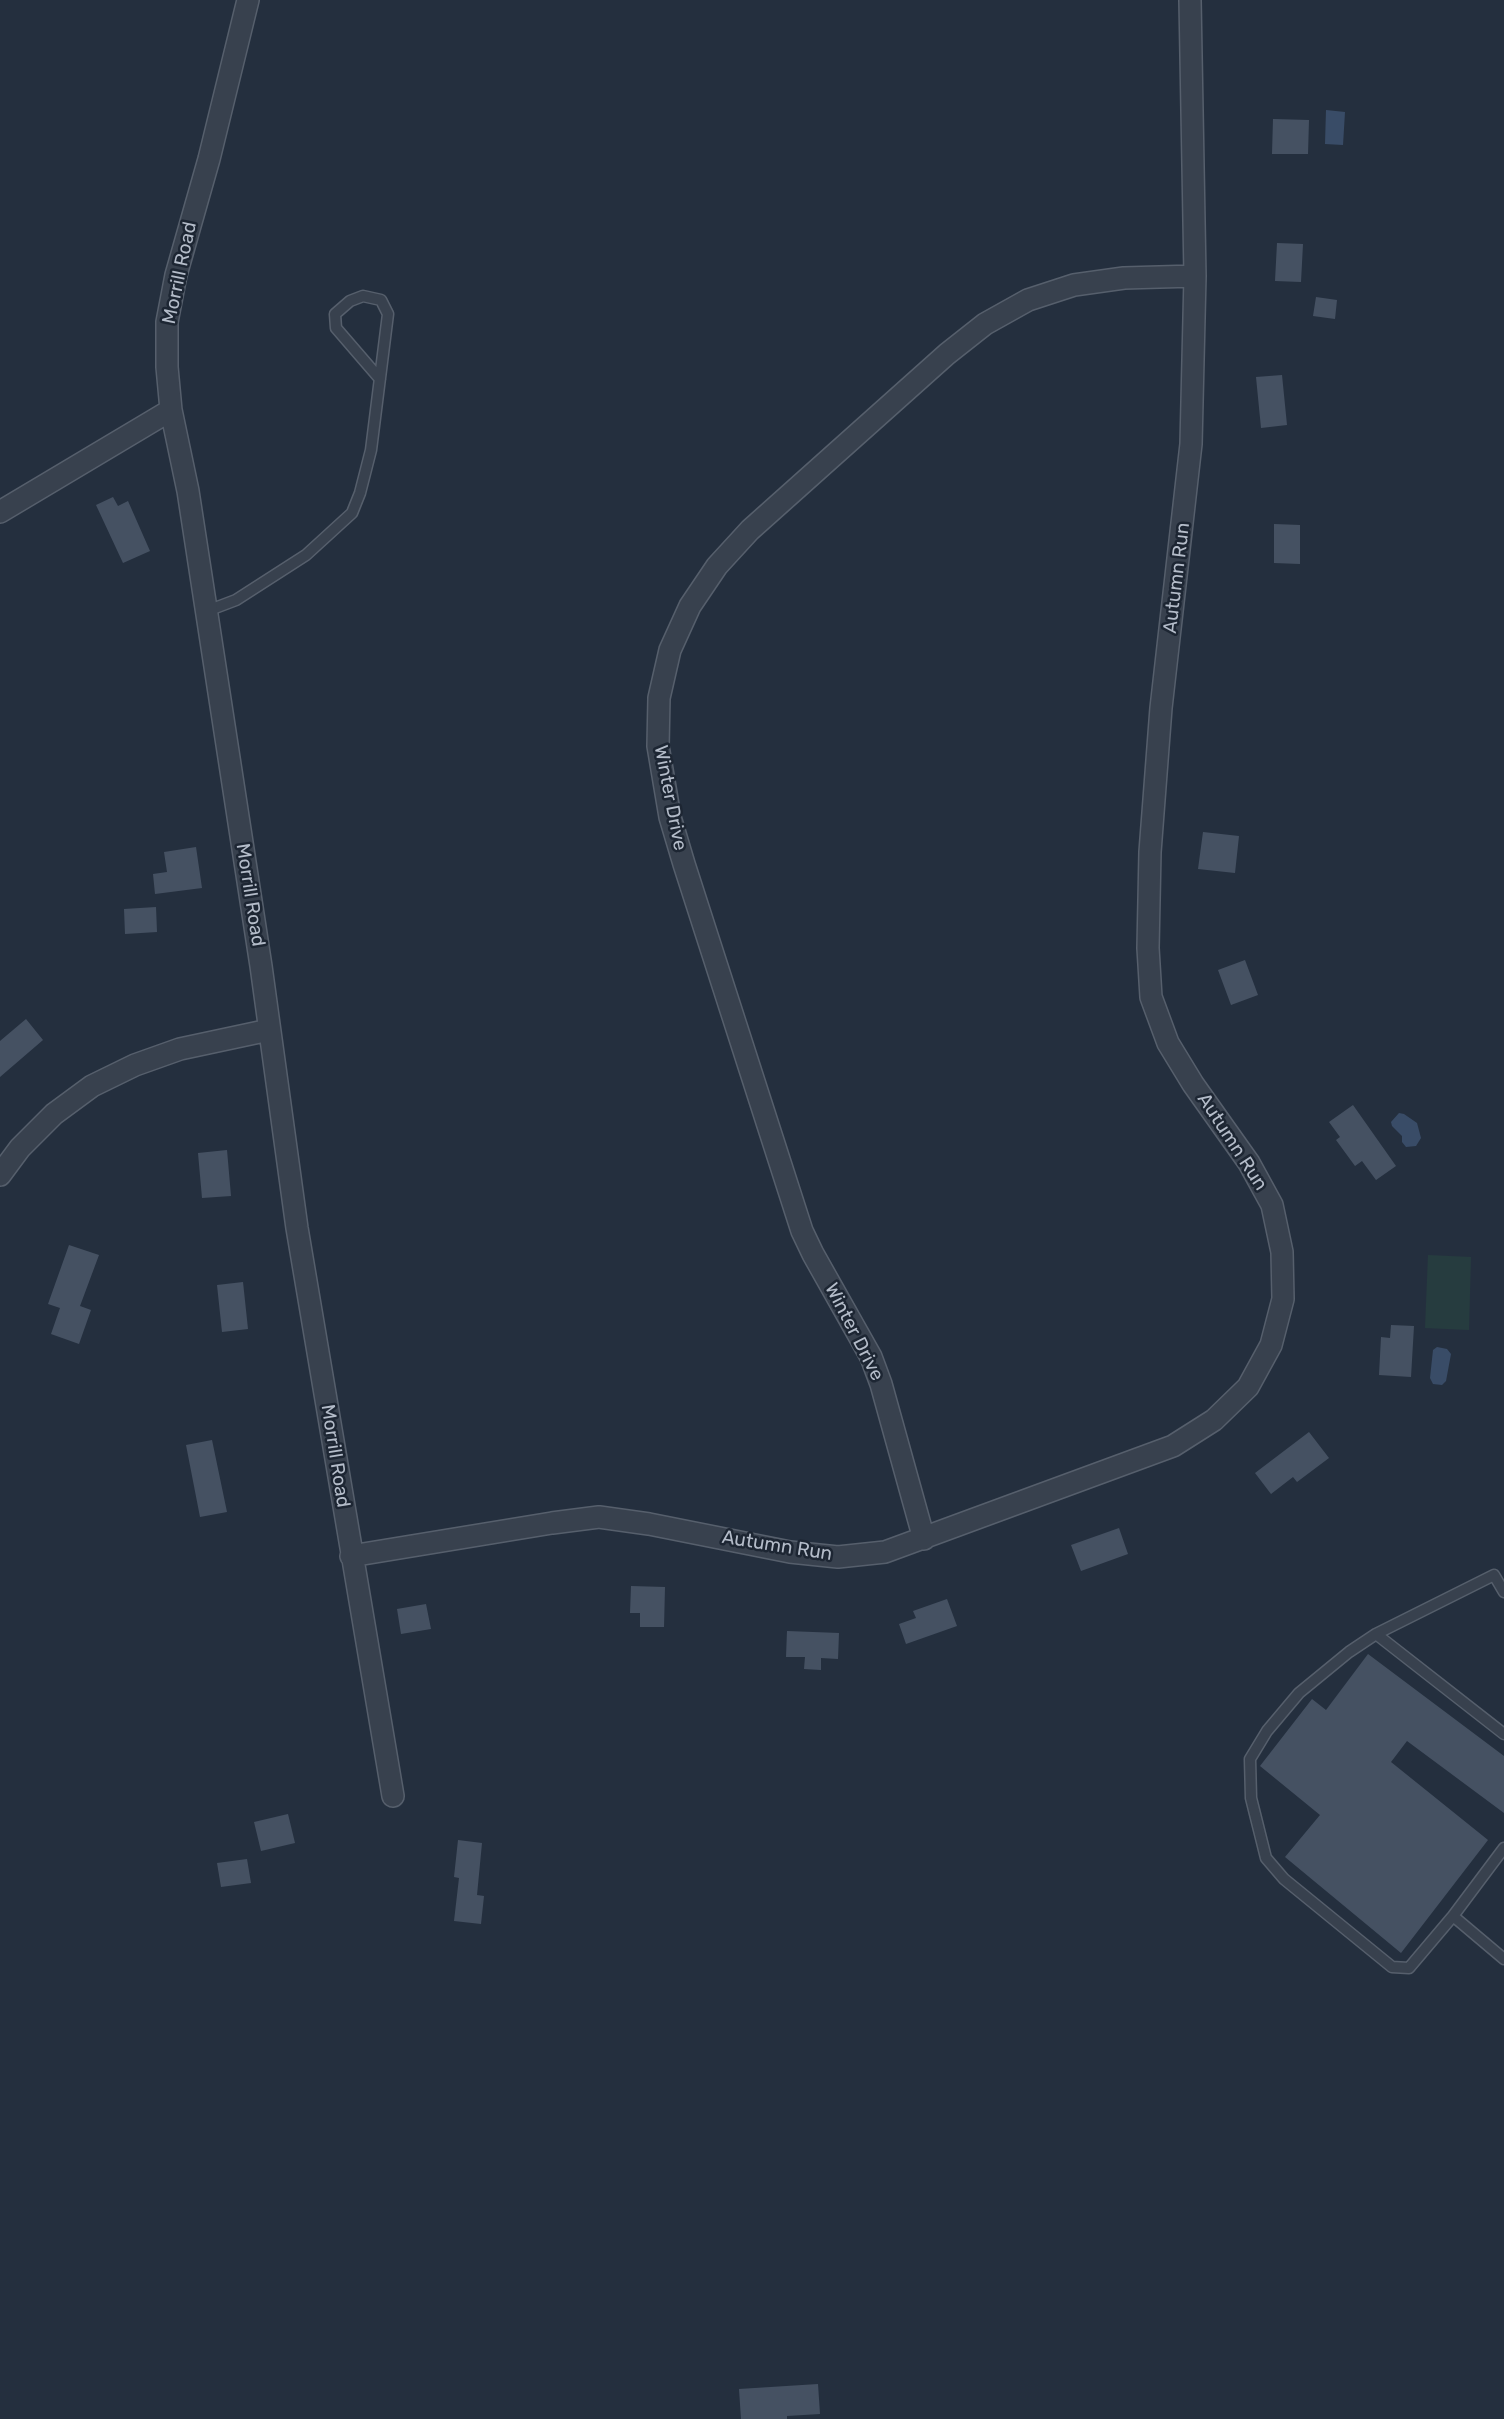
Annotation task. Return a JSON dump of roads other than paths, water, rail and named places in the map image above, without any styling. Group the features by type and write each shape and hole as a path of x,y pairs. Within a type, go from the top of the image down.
{"street":[{"name":"Morrill Road","path":"248,0 209,159 176,275 167,322 167,367 171,410 188,491 207,611 297,1228 393,1796"},
{"name":"Autumn Run","path":"351,1556 598,1517 649,1524 790,1552 838,1556 885,1552 1174,1446 1214,1420 1248,1387 1254,1377 1271,1345 1283,1299 1282,1252 1272,1205 1249,1163 1193,1084 1168,1043 1151,997 1148,948 1150,852 1161,708 1191,444 1195,276 1190,0"},
{"name":"Winter Drive","path":"924,1539 871,1357 802,1231 684,864 670,817 658,746 659,698 670,650 690,606 717,566 750,530 947,354 985,324 1028,300 1074,285 1124,278 1195,276"},
{"path":"0,512 171,410"},
{"path":"0,1175 20,1148 54,1114 92,1086 135,1065 180,1049 270,1030"}],"lane":[{"path":"207,611 236,600 306,555 352,513 371,450 380,380 388,314 381,300 363,296 350,301 335,314 336,328 380,380"},
{"path":"1504,1592 1494,1575 1376,1634 1299,1693 1267,1731 1250,1759 1251,1798 1266,1858 1283,1879 1392,1967 1409,1968 1454,1916 1504,1848"},
{"path":"1376,1634 1504,1734"},
{"path":"1454,1916 1504,1959"}],"water":[{"path":"1326,110 1345,112 1343,145 1325,144"},
{"path":"1399,1113 1417,1123 1421,1138 1416,1146 1406,1147 1402,1136 1392,1126 1391,1122"},
{"path":"1437,1347 1447,1349 1451,1354 1446,1381 1442,1385 1433,1384 1430,1378 1433,1350"}]}
